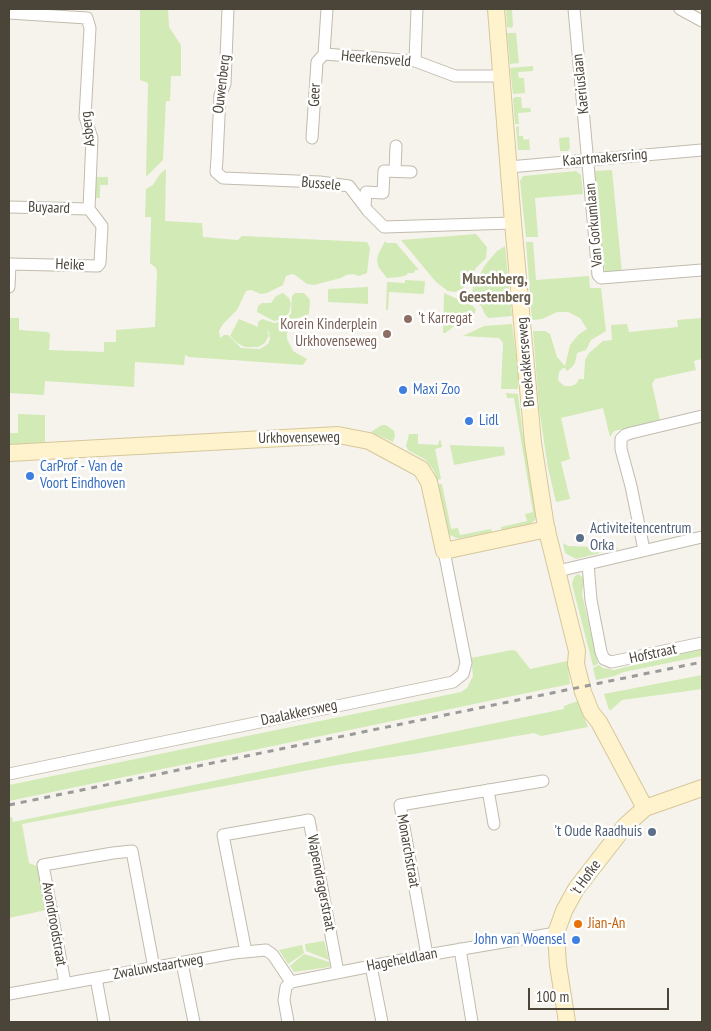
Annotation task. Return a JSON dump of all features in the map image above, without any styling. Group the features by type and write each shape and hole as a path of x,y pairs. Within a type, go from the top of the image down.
{"street":[{"name":"Ouwenberg","path":"217,159 220,95 225,84 228,9"},
{"name":"Heerkensveld","path":"327,9 324,54 415,61 454,76 501,76"},
{"path":"415,61 417,9"},
{"name":"Broekakkerseweg","path":"496,9 533,443 547,529 577,651 584,662 586,688 598,708 599,722 644,808"},
{"name":"Kaeriuslaan","path":"574,9 588,159"},
{"path":"680,9 702,21"},
{"name":"Asberg","path":"9,13 87,18 90,28 85,117 92,138 89,209"},
{"name":"Geer","path":"312,138 317,62 324,54"},
{"path":"395,171 396,146"},
{"name":"Kaartmakersring","path":"508,167 702,150"},
{"name":"Bussele","path":"217,159 216,172 223,178 320,182 349,186 384,227 513,223"},
{"name":"Van Gorkumlaan","path":"588,159 598,275 604,278 702,270"},
{"path":"365,207 366,192 383,193 384,171 411,172"},
{"name":"Buyaard","path":"9,207 89,209"},
{"name":"Heike","path":"9,287 10,264 98,266 100,264 102,226 89,209"},
{"path":"644,550 632,486 621,449 621,438 631,433 702,416"},
{"name":"Urkhovenseweg","path":"9,453 317,435 338,435 369,441 421,469 425,474 430,482 444,551"},
{"path":"444,551 547,529"},
{"path":"558,571 702,537"},
{"name":"Daalakkersweg","path":"9,774 453,682 463,674 466,663 444,551"},
{"name":"Hofstraat","path":"588,564 591,600 604,659 611,662 702,643"},
{"name":"Monarchstraat","path":"427,955 400,805 544,781"},
{"name":"'t Hofke","path":"567,1022 558,965 556,933 564,912 576,890 625,826 644,808 702,788"},
{"path":"488,790 494,824"},
{"name":"Wapendragerstraat","path":"246,952 223,835 309,820 338,972"},
{"name":"Avondroodstraat","path":"64,984 43,866 113,853 132,851 154,968"},
{"name":"Hageheldlaan","path":"291,982 427,955 556,933"},
{"path":"460,949 472,1022"},
{"name":"Zwaluwstaartweg","path":"9,994 246,952 269,951 291,982"},
{"path":"182,963 194,1022"},
{"path":"371,966 382,1022"},
{"path":"96,978 104,1022"},
{"path":"288,1022 284,1000 286,987 291,982"}],"green space":[{"path":"140,9 168,9 169,27 181,45 181,76 171,76 170,101 166,101 163,160 146,177 148,83 140,80"},
{"path":"506,9 512,9 512,28 507,27"},
{"path":"507,33 516,33 519,63 510,64"},
{"path":"533,66 533,71 518,72 519,78 524,78 525,93 513,94 510,68"},
{"path":"521,97 522,108 530,108 531,112 518,113 519,124 515,124 513,99"},
{"path":"519,126 519,136 523,136 524,140 529,139 530,150 518,150 516,127"},
{"path":"569,137 570,148 568,151 560,151 559,138"},
{"path":"166,169 165,221 202,223 203,237 238,240 242,236 367,242 370,248 367,273 359,276 353,274 346,275 314,285 307,284 292,274 286,276 283,285 267,293 261,294 251,290 246,291 237,310 223,324 219,331 220,338 228,335 241,348 260,349 268,344 270,339 269,332 267,331 269,335 265,343 258,347 245,347 237,343 230,336 239,319 258,327 258,322 262,319 274,323 282,322 291,314 292,296 295,293 304,293 310,300 309,314 293,322 287,333 287,339 293,351 307,359 303,365 189,357 185,355 184,365 135,362 134,387 45,381 44,395 9,393 9,318 19,318 19,330 48,332 50,334 49,350 104,352 104,342 116,342 116,330 155,327 157,272 156,268 150,263 151,217 145,217 146,189 153,185 160,174"},
{"path":"612,170 622,273 605,274 594,171"},
{"path":"576,171 581,175 583,194 535,198 538,237 526,237 520,181 523,176"},
{"path":"95,177 108,177 108,185 100,185 100,198 94,198"},
{"path":"476,234 487,247 486,258 476,268 467,285 455,292 448,291 436,282 401,240"},
{"path":"385,241 387,243 396,243 419,270 400,277 387,278 379,268 377,261"},
{"path":"526,242 533,242 536,280 589,276 590,288 601,288 606,331 591,340 586,350 577,353 572,367 567,371 563,368 559,372 558,380 564,386 572,386 579,379 584,379 585,360 589,353 603,341 612,340 611,325 627,324 629,332 678,327 677,320 702,318 702,359 694,361 696,370 655,379 652,384 660,420 614,431 610,437 603,408 561,418 570,459 561,462 570,499 556,502 548,468 539,408 533,331 545,331 550,334 557,357 565,366 570,345 578,335 587,329 580,318 568,312 557,312 542,319 532,320"},
{"path":"505,246 512,316 489,318 476,302 472,294 473,287 485,265 497,251"},
{"path":"405,280 425,281 423,294 389,292 388,310 386,310 387,282 405,283"},
{"path":"368,287 368,304 328,302 328,289"},
{"path":"283,293 289,298 291,304 289,313 283,319 274,321 257,312 258,306 262,303 271,303 276,296"},
{"path":"444,293 473,306 476,310 473,317 443,333"},
{"path":"512,324 518,371 518,389 501,389 503,343 499,338 463,336 484,326"},
{"path":"506,393 518,394 537,515 530,524 501,530 501,527 527,521 525,514 533,512 514,398 507,398"},
{"path":"18,414 45,415 45,444 9,446 9,433 18,433"},
{"path":"382,425 386,425 394,431 393,442 371,432"},
{"path":"409,434 418,434 418,444 438,445 440,438 442,447 435,449 441,479 437,480 434,471 426,460 408,450 406,446"},
{"path":"450,445 504,447 505,455 454,465"},
{"path":"438,484 442,484 451,529 458,528 460,535 491,529 492,532 461,538 450,535 447,529"},
{"path":"563,543 568,546 620,548 576,559 565,553"},
{"path":"578,574 584,578 582,594 598,664 593,666 572,584 574,577"},
{"path":"702,648 702,656 624,672 596,680 593,668 599,665 603,668 614,670"},
{"path":"512,650 516,651 530,669 567,661 570,684 9,801 9,785 461,692 467,688 473,676 471,658"},
{"path":"702,675 702,689 622,700 611,710 609,710 604,694"},
{"path":"578,701 588,727 541,736 534,733 414,754 336,765 22,824 29,863 37,866 46,910 9,918 9,815 12,817 13,822 564,709 564,706"},
{"path":"324,941 329,960 306,951 305,944"},
{"path":"302,945 304,953 288,964 279,950"},
{"path":"304,954 329,962 330,965 329,967 294,972 290,966"}],"railway":[{"path":"9,805 702,662"}],"place":[{"name":"'t Karregat","path":"408,319"},
{"name":"Korein Kinderplein Urkhovenseweg","path":"387,334"},
{"name":"Maxi Zoo","path":"403,390"},
{"name":"Lidl","path":"469,421"},
{"name":"CarProf - Van de Voort Eindhoven","path":"30,476"},
{"name":"Activiteitencentrum Orka","path":"580,538"},
{"name":"'t Oude Raadhuis","path":"652,832"},
{"name":"Jian-An","path":"578,924"},
{"name":"John van Woensel","path":"576,940"}],"district":[{"name":"Muschberg, Geestenberg","path":"495,288"}]}
